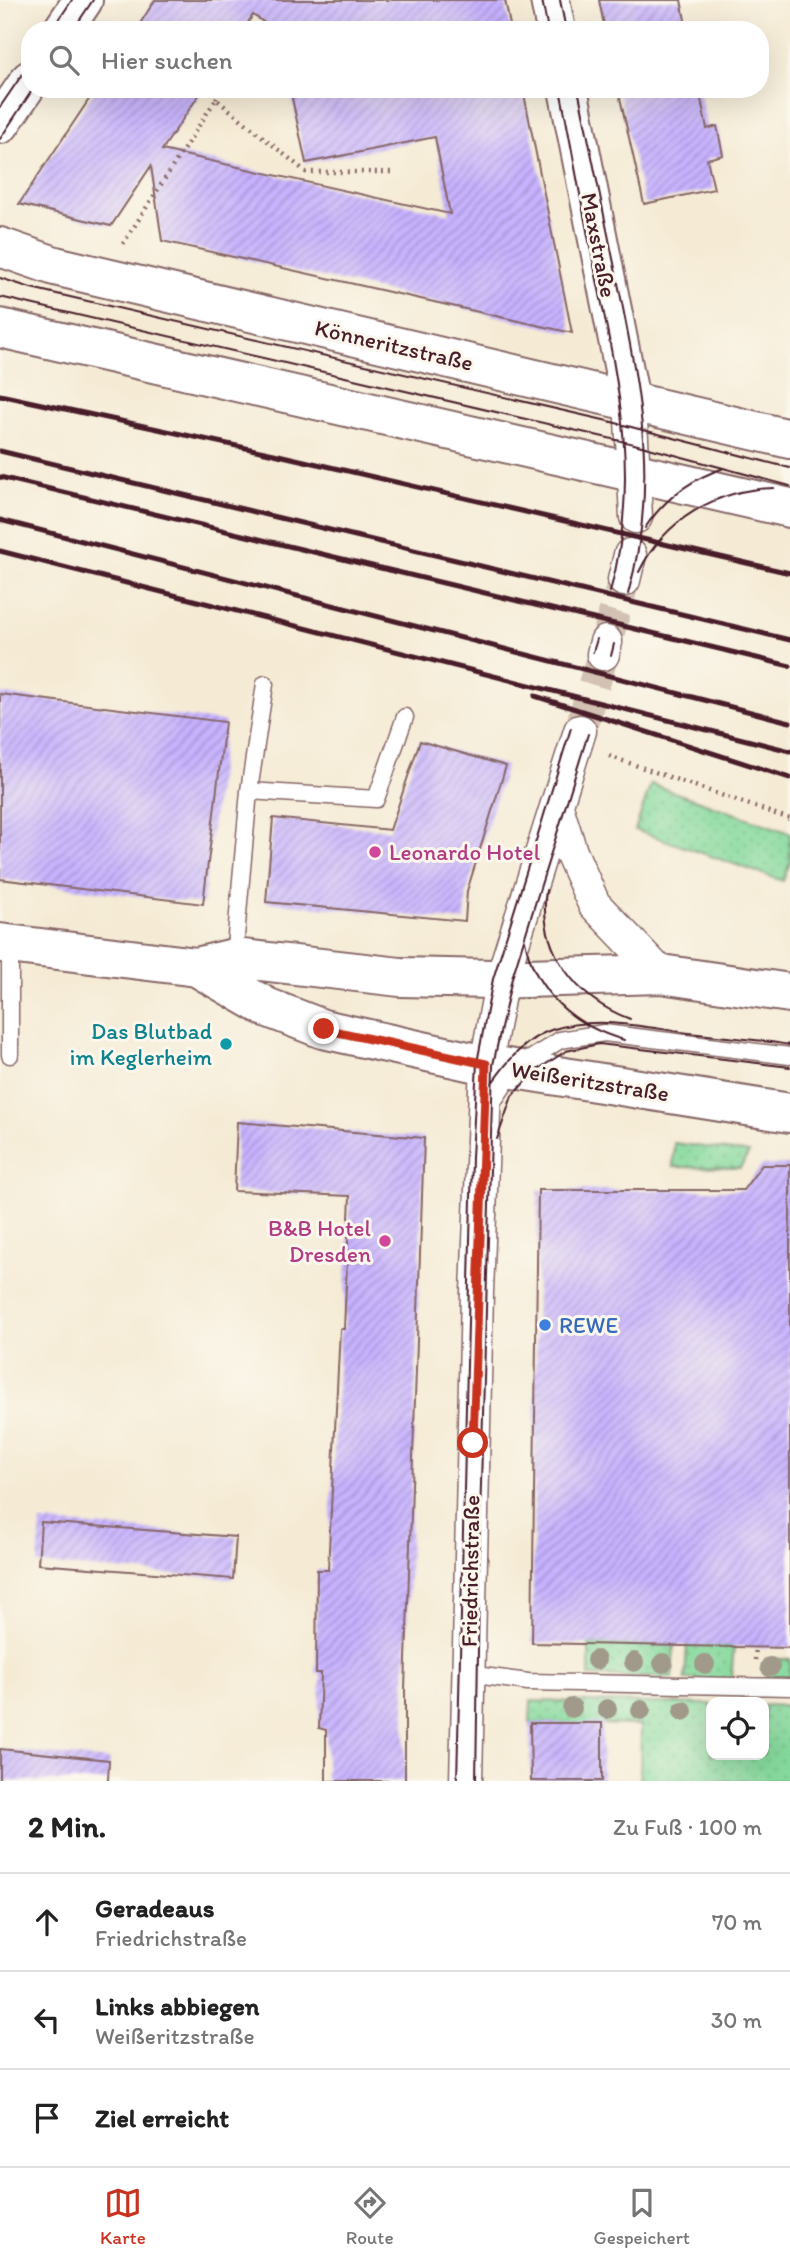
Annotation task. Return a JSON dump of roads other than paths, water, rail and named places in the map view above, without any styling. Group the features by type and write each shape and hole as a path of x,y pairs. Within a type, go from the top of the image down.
{"main road":[{"path":"69,21 83,0"},
{"path":"550,0 554,21"},
{"path":"0,124 21,93"},
{"name":"Maxstraße","path":"570,98 630,400"},
{"name":"Könneritzstraße","path":"0,247 38,262 790,439"},
{"path":"0,328 790,508"},
{"name":"Weißeritzstraße","path":"5,943 197,967 234,957 400,977 502,978 661,974 790,993"},
{"name":"Weißeritzstraße","path":"197,967 266,1007 324,1029 500,1067 790,1113"}],"street":[{"path":"630,400 636,472 636,517"},
{"name":"Friedrichstraße","path":"466,1781 483,1127 500,1067 502,978 578,738"},
{"path":"557,807 571,852 594,904 661,974"}],"lane":[{"path":"234,957 249,791 265,684"},
{"path":"249,791 376,799 405,717"},
{"path":"5,943 10,1055"},
{"path":"500,1067 560,1040 604,1033 790,1056"},
{"name":"Friedrichstraße","path":"468,1674 528,1682 790,1687"}],"tunnel":[{"path":"606,642 624,580"},
{"path":"580,731 603,654"}],"tram line":[{"path":"58,21 72,0"},
{"path":"79,21 93,0"},
{"path":"542,0 546,21"},
{"path":"560,0 564,21"},
{"path":"0,107 21,76"},
{"path":"0,139 27,98"},
{"path":"562,98 609,337 622,421 624,505 620,548 610,592"},
{"path":"580,98 632,358 643,435 643,513 638,553 628,594"},
{"path":"0,278 31,288 608,421 790,468"},
{"path":"0,297 634,444 790,486"},
{"path":"645,528 679,491 724,468"},
{"path":"639,572 663,537 694,511 732,494 774,488"},
{"path":"593,652 597,639"},
{"path":"611,656 614,644"},
{"path":"457,1781 472,1157 477,1063 493,979 571,728"},
{"path":"476,1781 480,1519 493,1065 512,978 588,734"},
{"path":"546,890 548,933 565,970 593,999 630,1019"},
{"path":"525,940 537,976 559,1004 589,1026 624,1040"},
{"path":"492,1083 510,1059 533,1039 551,1030 585,1023 637,1025 790,1045"},
{"path":"497,1139 512,1096 534,1072 566,1051 599,1044 790,1067"}],"railway":[{"path":"0,395 274,454 790,573"},
{"path":"0,451 790,640"},
{"path":"0,477 790,666"},
{"path":"0,520 790,722"},
{"path":"0,551 790,751"},
{"path":"535,696 790,778"}],"place":[{"name":"Leonardo Hotel","path":"375,852"},
{"name":"Das Blutbad im Keglerheim","path":"226,1044"},
{"name":"B&B Hotel Dresden","path":"385,1241"},
{"name":"REWE","path":"545,1325"}]}
